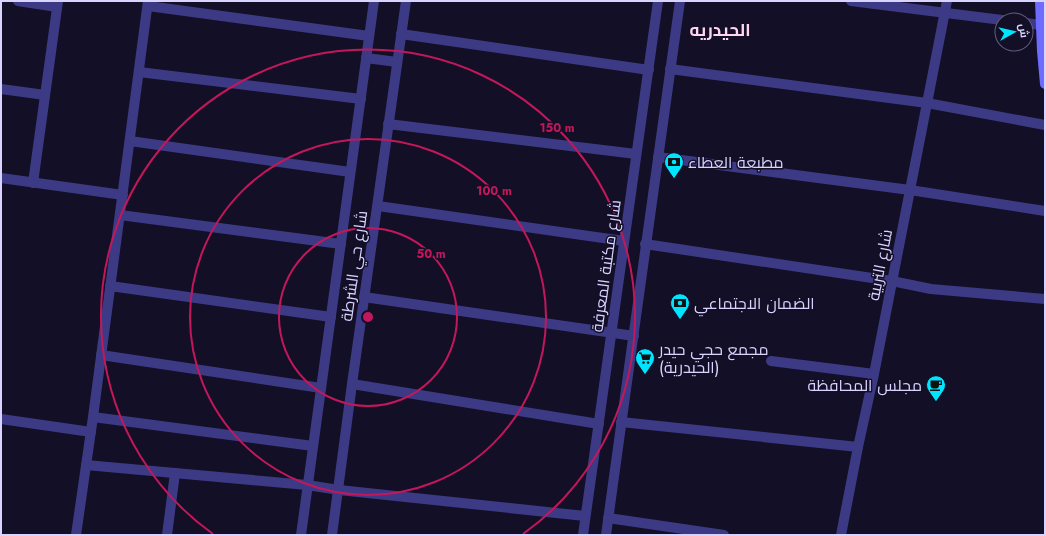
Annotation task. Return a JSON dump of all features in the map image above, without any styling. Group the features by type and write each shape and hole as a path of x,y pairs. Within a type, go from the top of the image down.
{"main road":[{"path":"1040,1 1045,84"}],"street":[{"path":"18,1 57,4 33,183"},
{"name":"شارع حي الشرطة","path":"301,535 374,1"},
{"name":"شارع حي الشرطة","path":"332,535 406,1"},
{"name":"شارع مكتبة المعرفة","path":"583,535 658,1"},
{"path":"606,535 634,336 645,244 680,1"},
{"path":"851,1 994,19"},
{"name":"شارع التربية","path":"841,535 947,1"},
{"path":"76,535 148,3 369,36"},
{"path":"1034,24 1041,25"},
{"path":"401,34 649,70"},
{"path":"366,58 397,62"},
{"path":"670,69 926,103 1045,125"},
{"path":"139,72 361,99"},
{"path":"1,89 45,96"},
{"path":"388,124 636,154"},
{"path":"130,141 350,172"},
{"path":"658,157 910,190 1045,211"},
{"path":"1,178 123,195"},
{"path":"378,206 624,241"},
{"path":"120,215 341,244"},
{"path":"645,244 931,288 1045,299"},
{"path":"110,286 331,317"},
{"path":"364,298 634,336"},
{"path":"101,355 321,388"},
{"path":"771,361 874,374"},
{"path":"352,384 599,424"},
{"path":"93,417 313,446"},
{"path":"1,419 91,432"},
{"path":"622,422 858,447"},
{"path":"86,465 308,485 339,490 585,516"},
{"path":"167,535 175,473"},
{"path":"608,518 724,535"}],"place":[{"name":"مطبعة العطاء","path":"674,179"},
{"name":"الضمان الاجتماعي","path":"680,320"},
{"name":"مجمع حجي حيدر (الحيدرية)","path":"645,375"},
{"name":"مجلس المحافظة","path":"936,402"}],"district":[{"name":"الحيدريه","path":"720,30"}]}
